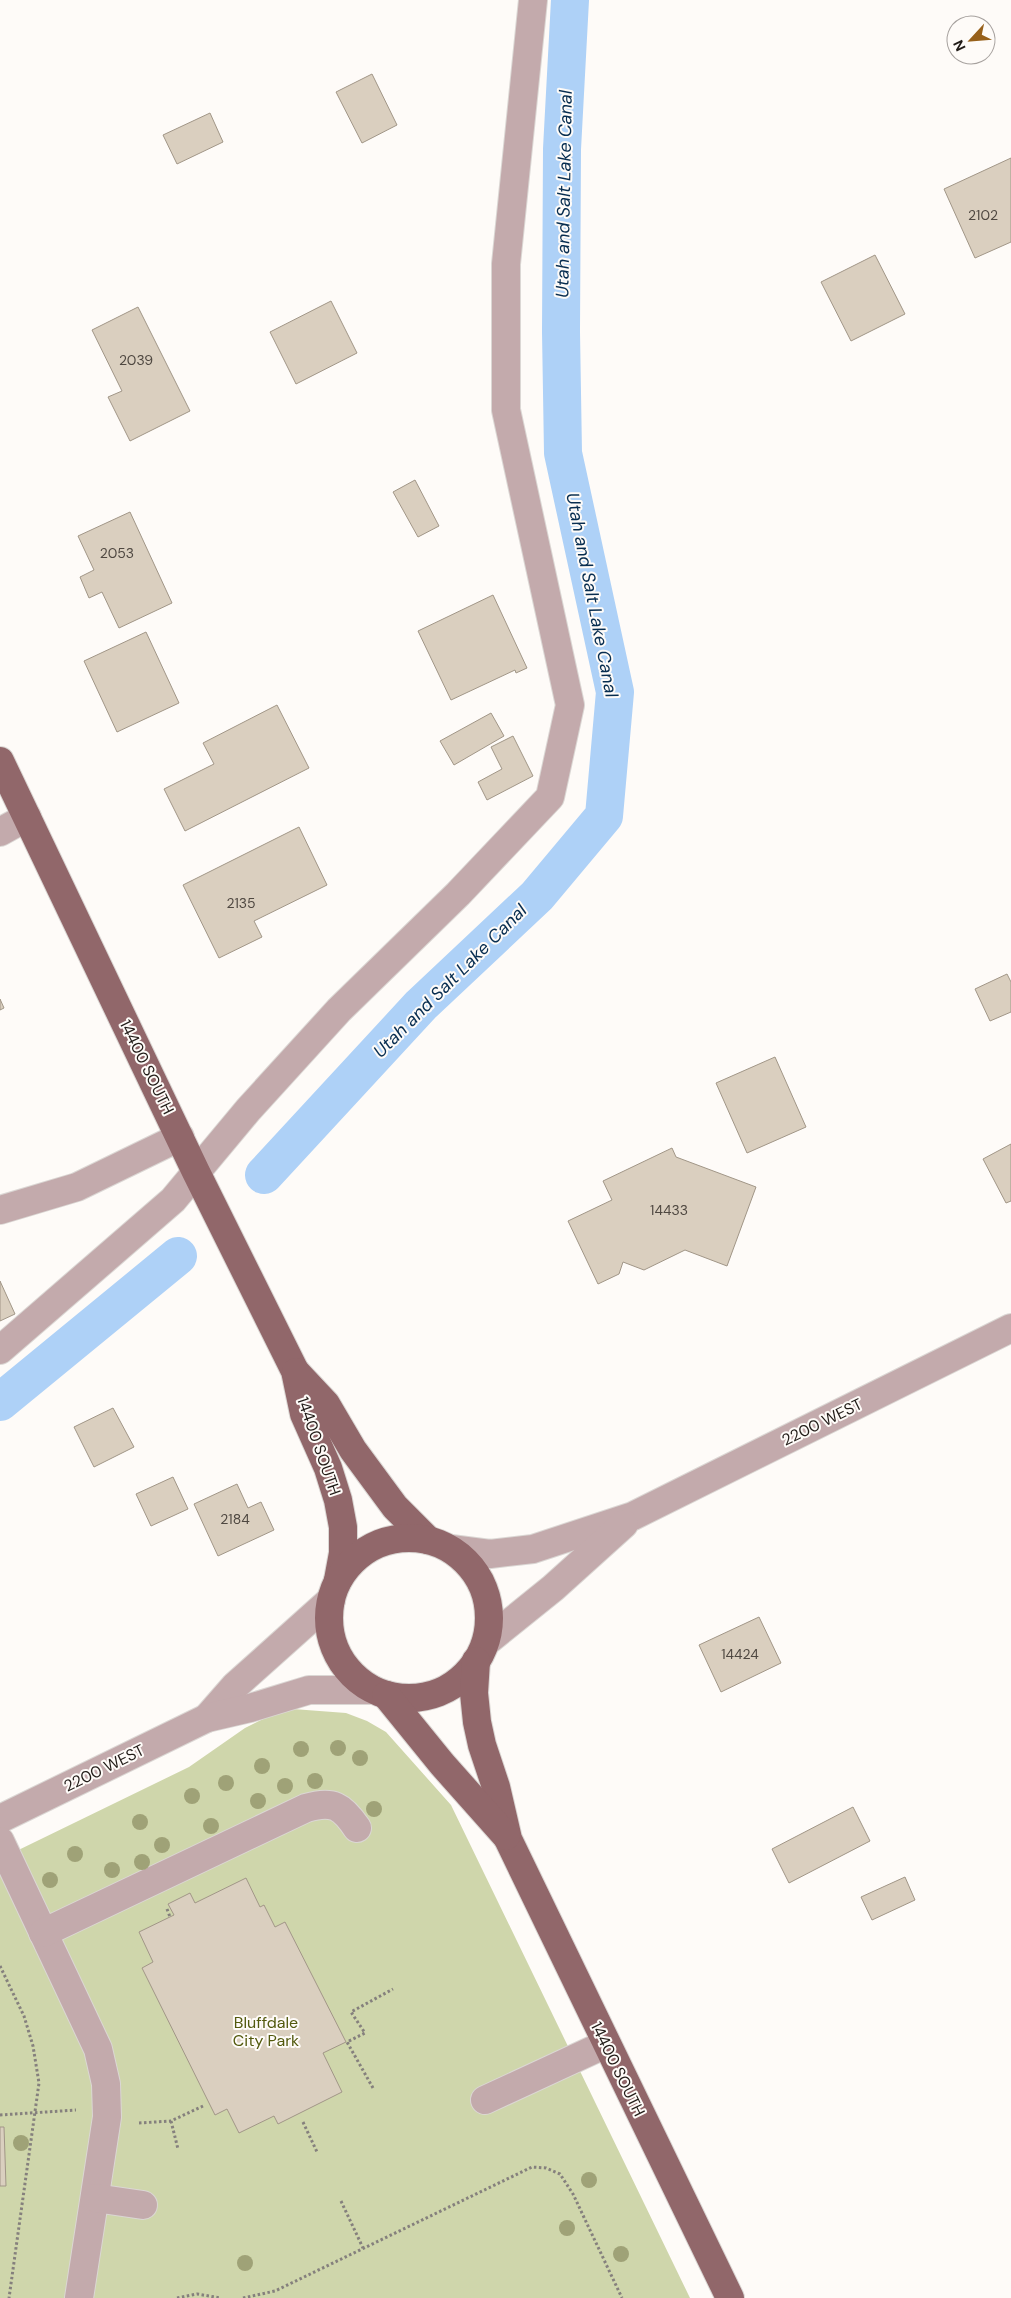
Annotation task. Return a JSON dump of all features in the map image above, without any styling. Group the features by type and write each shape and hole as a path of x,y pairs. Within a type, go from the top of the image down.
{"main road":[{"name":"14400 SOUTH","path":"0,761 196,1172 296,1371 326,1404 353,1450 395,1508 439,1545"},
{"name":"14400 SOUTH","path":"296,1371 304,1414 328,1468 338,1500 343,1527 343,1553 334,1590"},
{"path":"401,1538 439,1545 470,1566 483,1588 488,1613 481,1652 461,1679 441,1692 418,1698 379,1692 352,1675 338,1655 330,1631 334,1590 354,1559 376,1545 401,1538"},
{"name":"14400 SOUTH","path":"481,1652 474,1693 477,1722 482,1745 496,1787 508,1839 730,2298"},
{"name":"14400 SOUTH","path":"379,1692 508,1839"}],"street":[{"path":"0,1350 173,1200 248,1110 339,1010 458,894 550,797 570,706 506,410 506,264 533,0"},
{"path":"0,832 27,817"},
{"path":"0,1210 77,1187 180,1137"},
{"name":"2200 WEST","path":"439,1545 490,1554 533,1548 632,1516 1011,1328"},
{"name":"2200 WEST","path":"481,1652 632,1516"},
{"name":"2200 WEST","path":"207,1718 235,1686 334,1590"},
{"name":"2200 WEST","path":"0,1819 207,1718 250,1708 309,1690 379,1692"},
{"path":"43,1933 306,1808 321,1804 335,1806 346,1813 357,1828"},
{"path":"0,1841 98,2049 106,2084 107,2117 79,2298"},
{"path":"485,2100 606,2044"},
{"path":"95,2198 143,2205"}],"path":[{"path":"0,1966 24,2016 33,2046 38,2082 9,2298"},
{"path":"373,2088 347,2042 365,2033 351,2012 393,1989"},
{"path":"134,2122 171,2121 203,2106"},
{"path":"0,2115 79,2110"},
{"path":"171,2121 178,2148"},
{"path":"303,2122 318,2152"},
{"path":"244,2298 275,2291 532,2167 546,2168 560,2174 573,2194 622,2298"},
{"path":"341,2201 363,2248"},
{"path":"177,2298 197,2294 222,2298"}],"green space":[{"name":"Bluffdale City Park","path":"293,1709 346,1713 367,1721 386,1732 451,1805 690,2298 0,2298 0,1859 189,1767 245,1728 271,1715"}],"building":[{"path":"372,74 397,125 362,143 336,92"},
{"path":"210,113 223,142 177,164 163,135"},
{"path":"1011,158 1011,242 975,258 944,189"},
{"path":"875,255 905,314 851,341 821,282"},
{"path":"331,301 357,353 296,384 270,332"},
{"path":"138,307 190,411 130,441 108,397 122,391 92,330"},
{"path":"415,480 439,526 418,537 393,492"},
{"path":"130,512 172,603 119,628 102,592 89,598 80,577 94,570 78,536"},
{"path":"493,595 527,668 516,673 515,670 451,700 418,631"},
{"path":"146,632 179,703 117,732 84,661"},
{"path":"277,705 309,768 185,831 164,789 214,764 203,743"},
{"path":"491,713 504,736 454,765 440,741"},
{"path":"513,736 533,776 487,800 478,782 502,769 491,747"},
{"path":"299,827 327,885 254,921 262,937 219,958 183,885"},
{"path":"1007,974 1011,982 1011,1012 990,1021 975,989"},
{"path":"0,999 4,1008 0,1010"},
{"path":"775,1057 806,1127 747,1153 716,1083"},
{"path":"1011,1144 1011,1201 1006,1203 983,1159"},
{"path":"672,1148 676,1157 756,1187 727,1266 685,1250 644,1270 623,1262 619,1274 598,1284 568,1221 612,1200 603,1181"},
{"path":"0,1281 15,1314 0,1321"},
{"path":"113,1408 134,1447 94,1467 74,1427"},
{"path":"173,1477 188,1509 151,1526 136,1494"},
{"path":"237,1484 248,1508 261,1502 274,1530 218,1556 194,1504"},
{"path":"759,1617 781,1663 721,1692 699,1645"},
{"path":"853,1807 870,1841 789,1883 772,1849"},
{"path":"905,1877 915,1900 872,1920 861,1897"},
{"path":"246,1878 260,1907 264,1905 275,1927 285,1922 346,2042 323,2053 342,2092 278,2124 274,2116 239,2133 227,2109 215,2115 142,1968 153,1962 139,1932 174,1915 168,1904 190,1893 195,1903"},
{"path":"0,2127 4,2127 6,2186 0,2186"}],"waterway":[{"name":"Utah and Salt Lake Canal","path":"264,1175 421,1005 537,896 604,816 615,692 563,453 561,332 562,149 570,0"},
{"name":"Utah and Salt Lake Canal","path":"0,1402 178,1256"}]}
